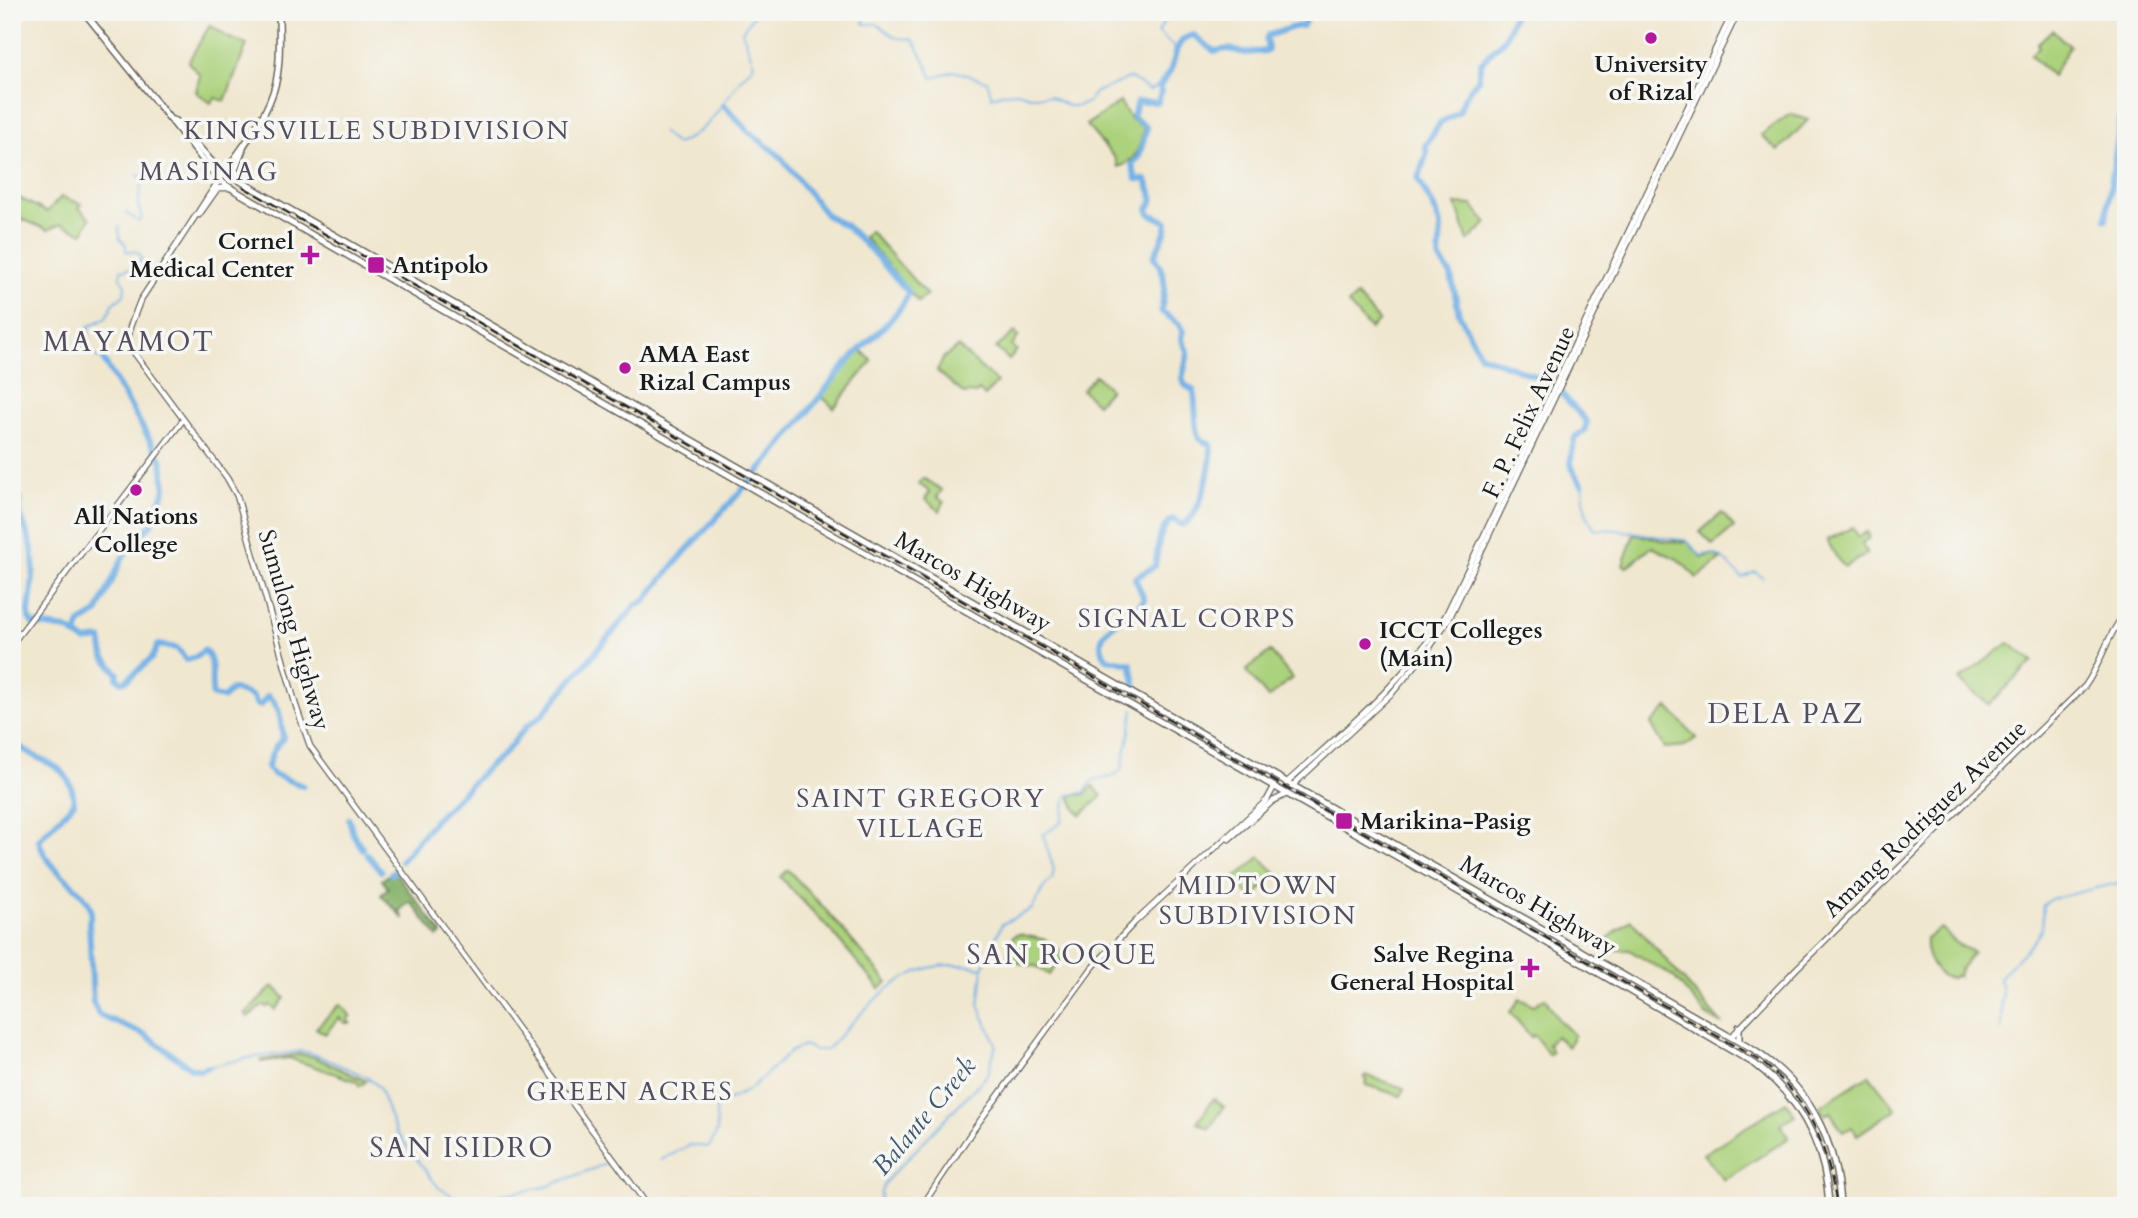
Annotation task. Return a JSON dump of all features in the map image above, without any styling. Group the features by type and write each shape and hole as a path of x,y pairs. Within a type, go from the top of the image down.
{"main road":[{"name":"Marcos Highway","path":"84,12 219,180 234,190 1755,1064 1786,1092 1803,1114 1816,1140 1826,1177 1829,1206"},
{"name":"Sumulong Highway","path":"196,218 266,110 276,82 279,12"},
{"name":"F. P. Felix Avenue","path":"1289,784 1391,691 1446,615 1673,154 1735,12"},
{"name":"F. P. Felix Avenue","path":"1558,387 1735,12"},
{"name":"Marcos Highway","path":"172,120 176,121 212,162 242,181 1739,1041 1774,1065 1796,1086 1817,1116 1828,1140 1835,1167 1840,1206"},
{"path":"242,181 235,170 248,137"},
{"name":"Sumulong Highway","path":"234,190 218,188 140,301 132,316 129,330 132,350 227,478 237,496 298,714 310,746 648,1206"},
{"path":"324,241 323,235 329,232"},
{"path":"408,277 404,282 409,290"},
{"path":"564,380 569,377 570,370"},
{"path":"572,384 575,379 581,377"},
{"path":"624,413 629,410 629,404"},
{"path":"641,423 642,416 647,415"},
{"path":"12,644 183,420"},
{"path":"978,618 986,609"},
{"path":"984,621 986,609"},
{"name":"Amang Rodriguez Avenue","path":"1731,1037 2085,686 2117,623 2126,613"},
{"path":"1135,708 1145,705 1144,699"},
{"path":"1178,732 1149,714 1150,709 1153,708 1188,726"},
{"path":"1225,841 1270,797 1274,787"},
{"path":"922,1206 1092,968 1135,922 1225,841 1273,801 1287,794"},
{"path":"1532,934 1536,925"},
{"path":"1640,997 1645,988"},
{"path":"1739,1027 1739,1041"},
{"path":"1786,1092 1796,1086"}],"green space":[{"path":"210,25 229,38 247,44 225,101 215,98 211,103 196,92 200,75 188,62"},
{"path":"2052,30 2070,46 2052,76 2030,55"},
{"path":"1120,102 1130,118 1144,128 1134,157 1118,167 1115,158 1086,125"},
{"path":"1790,114 1808,120 1778,151 1761,135"},
{"path":"17,197 47,212 61,197 82,204 79,208 90,218 83,233 61,224 48,230 12,215 12,203"},
{"path":"1456,204 1472,205 1487,223 1468,241"},
{"path":"870,231 927,295 918,302 864,237"},
{"path":"1357,296 1379,321 1370,329 1348,304"},
{"path":"1015,332 1018,337 1012,346 1017,350 1009,360 996,348"},
{"path":"958,347 997,382 985,396 979,390 975,394 964,394 937,371 944,357"},
{"path":"859,348 872,361 834,408 820,395"},
{"path":"1095,375 1110,389 1097,404 1082,390"},
{"path":"923,478 942,490 937,497 944,502 940,511 925,499 930,492 919,484"},
{"path":"1722,513 1734,527 1713,545 1700,532"},
{"path":"1853,527 1858,537 1867,532 1870,538 1862,543 1867,554 1845,567 1827,540"},
{"path":"1634,534 1666,541 1688,542 1702,558 1712,555 1721,559 1697,578 1679,560 1652,547 1627,567 1623,565"},
{"path":"2009,643 2033,661 1989,705 1959,680"},
{"path":"1270,651 1292,678 1268,698 1246,671"},
{"path":"1668,707 1696,738 1685,746 1665,748 1651,724"},
{"path":"1093,786 1102,796 1081,815 1070,796 1085,794"},
{"path":"1260,857 1277,875 1251,898 1234,879"},
{"path":"788,870 887,982 880,989 833,933 780,877"},
{"path":"394,871 442,934 438,937 410,901 399,911 404,919 381,895 388,888 382,880"},
{"path":"1631,920 1722,1024 1707,1016 1674,977 1629,950 1612,950 1601,944"},
{"path":"1941,928 1957,944 1973,952 1960,969 1958,977 1940,974 1929,958 1926,939"},
{"path":"1019,934 1046,940 1065,955 1049,975 1038,967 1007,960 1013,936"},
{"path":"273,986 285,998 275,1010 270,1005 263,1005 248,1017 245,1014"},
{"path":"1545,998 1558,1019 1574,1035 1568,1047 1556,1036 1548,1044 1552,1052 1549,1055 1534,1035 1531,1037 1510,1012 1520,999 1534,1005"},
{"path":"340,1004 351,1016 347,1019 350,1023 339,1018 325,1034 316,1028"},
{"path":"301,1054 314,1057 366,1081 360,1086 356,1081 289,1058 261,1062"},
{"path":"1365,1075 1404,1088 1401,1096 1366,1085"},
{"path":"1869,1075 1896,1109 1857,1135 1852,1127 1843,1132 1830,1112 1825,1115 1819,1107"},
{"path":"1214,1098 1224,1107 1209,1129 1197,1122"},
{"path":"1786,1102 1795,1115 1780,1124 1789,1138 1724,1180 1703,1154"}],"waterway":[{"path":"662,132 676,144 697,133 720,109 754,64 742,31 756,12"},
{"path":"849,12 864,18 864,24 877,24 897,38 912,39 933,78 954,71 987,81 992,97 1018,92 1030,96 1049,96 1068,106 1079,106 1088,102 1096,92 1130,78 1149,90 1160,86"},
{"path":"1153,12 1164,22 1158,32 1175,48"},
{"path":"1136,688 1131,664 1107,659 1102,648 1102,639 1106,631 1131,613 1144,599 1135,578 1155,566 1160,540 1168,523 1173,519 1182,525 1194,513 1208,476 1211,452 1210,444 1198,435 1194,391 1185,385 1182,379 1188,353 1182,340 1183,331 1179,324 1161,311 1163,276 1154,257 1167,222 1150,214 1148,209 1152,202 1151,192 1146,180 1136,179 1132,165 1139,156 1147,128 1133,117 1137,102 1158,102 1160,86 1170,71 1179,44 1183,40 1194,35 1214,51 1266,51 1268,35 1302,26 1307,12"},
{"path":"1515,12 1505,38 1481,63 1478,80 1464,98 1459,112 1440,123 1425,146 1427,152 1418,179 1441,227 1439,258 1451,275 1459,314 1480,355 1551,382 1587,422 1584,431 1575,437 1571,457 1574,472 1582,484"},
{"path":"2106,219 2126,80"},
{"path":"401,861 435,820 503,755 526,727 541,716 635,606 645,601 772,456 849,361 897,312 909,293 846,226 826,215 780,156 749,132 724,105"},
{"path":"126,213 139,222 142,218 138,206 142,180 138,174"},
{"path":"83,347 90,344 88,327 106,318 113,304 124,295 125,285 120,277 121,270 134,268 142,259 138,252 126,251 126,245 120,239 119,227"},
{"path":"83,349 102,359"},
{"path":"76,636 80,623 97,613 124,555 152,523 165,489 162,461 104,361"},
{"path":"1582,484 1586,513 1595,530 1618,530 1686,540 1701,556 1719,556 1742,578 1755,572 1763,578"},
{"path":"20,500 20,513 33,557 29,612 33,624 67,629 85,641 101,639 104,657 122,682 152,658 158,645 177,648 186,660 196,657 204,650 212,666 213,696 224,698 232,689 252,696 257,705 261,705 268,696 276,704 283,738 274,749 267,768 273,774 303,786"},
{"name":"Balante Creek","path":"879,1206 886,1181 988,1074 996,1044 979,1005 983,968 1002,924 1032,909 1044,887 1052,879 1054,870 1043,835 1062,822 1068,795 1085,792 1093,780 1112,777 1122,769 1133,710"},
{"path":"12,739 21,748 60,770 72,788 74,803 48,830"},
{"path":"349,819 353,834 363,849"},
{"path":"47,831 39,840 43,851 49,861 89,903 93,1003 99,1015 144,1034 191,1068 200,1070 208,1067"},
{"path":"367,854 381,871"},
{"path":"391,874 395,871"},
{"path":"2001,1030 2002,989 1999,979 2039,934 2043,924 2043,905 2051,899 2126,881"},
{"path":"661,1160 690,1145 709,1147 717,1131 716,1110 719,1105 750,1089 790,1052 804,1045 814,1050 826,1050 876,999 912,974 933,967 956,965 982,968"},
{"path":"208,1067 248,1058 302,1051 367,1077 379,1087 396,1132 439,1188 455,1197 495,1196 546,1187 608,1163"}],"railway":[{"path":"243,187 1759,1060 1777,1075 1804,1107 1821,1143 1837,1206"}],"place":[{"name":"University of Rizal","path":"1651,38"},
{"name":"Cornel Medical Center","path":"310,255"},
{"name":"Antipolo","path":"376,265"},
{"name":"AMA East Rizal Campus","path":"625,368"},
{"name":"All Nations College","path":"136,490"},
{"name":"ICCT Colleges (Main)","path":"1365,644"},
{"name":"Marikina-Pasig","path":"1344,821"},
{"name":"Salve Regina General Hospital","path":"1530,968"}],"district":[{"name":"KINGSVILLE SUBDIVISION","path":"377,130"},
{"name":"MASINAG","path":"209,171"},
{"name":"MAYAMOT","path":"129,342"},
{"name":"SIGNAL CORPS","path":"1187,618"},
{"name":"DELA PAZ","path":"1786,714"},
{"name":"SAINT GREGORY VILLAGE","path":"921,813"},
{"name":"MIDTOWN SUBDIVISION","path":"1258,900"},
{"name":"SAN ROQUE","path":"1062,955"},
{"name":"GREEN ACRES","path":"630,1091"},
{"name":"SAN ISIDRO","path":"462,1148"}]}
